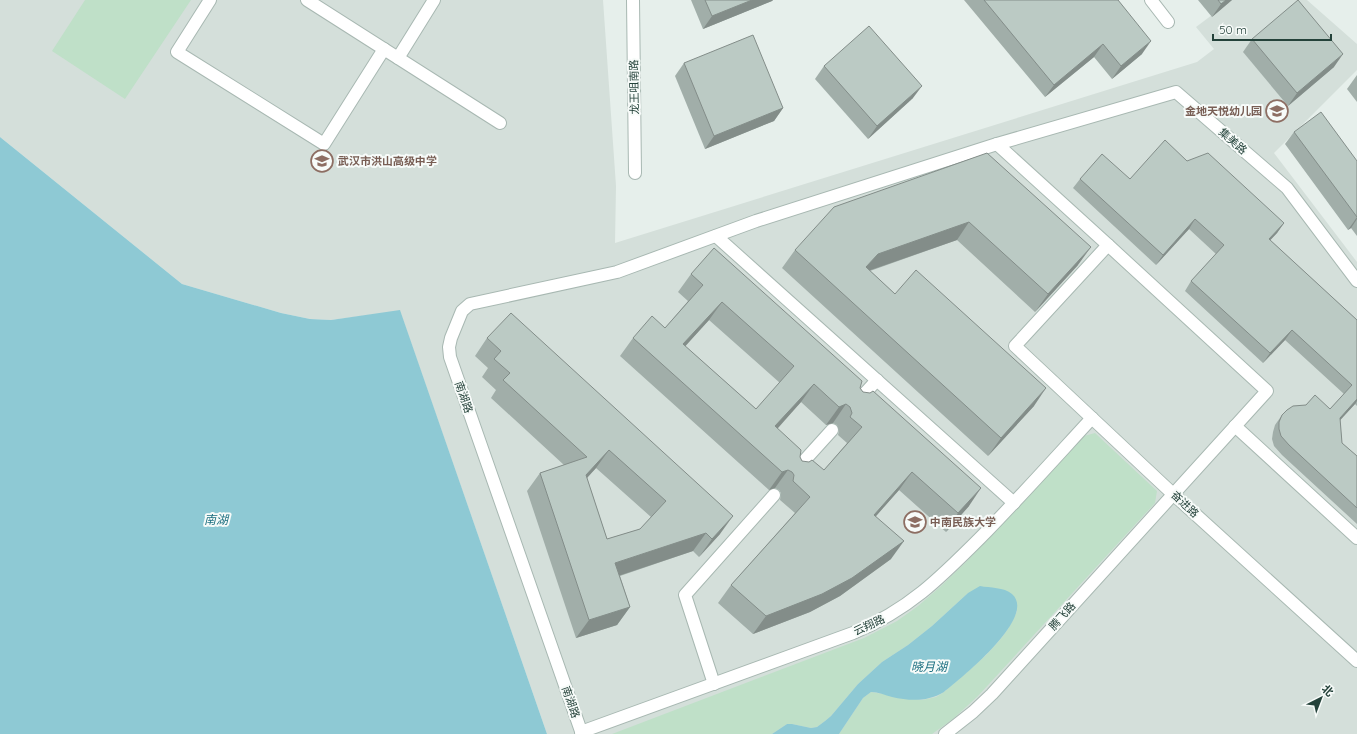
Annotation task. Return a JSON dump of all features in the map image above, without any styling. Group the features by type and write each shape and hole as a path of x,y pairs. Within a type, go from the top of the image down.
{"street":[{"path":"210,0 177,52 324,144 384,49"},
{"path":"308,0 500,123"},
{"path":"398,58 434,0"},
{"name":"龙王咀南路","path":"633,0 635,174"},
{"path":"1151,0 1168,22"},
{"name":"集美路","path":"997,144 1176,92 1287,188 1357,281"},
{"path":"997,144 1108,245"},
{"name":"南湖路","path":"582,733 450,357 450,343 462,311 465,307 474,302 617,272 756,221 997,144"},
{"path":"716,236 1014,503"},
{"name":"奋进路","path":"1108,245 1014,346 1357,662"},
{"name":"腾飞路","path":"945,734 973,712 992,694 1267,391 1108,245"},
{"path":"855,404 877,380"},
{"name":"云翔路","path":"582,733 853,633 888,616 932,585 1014,503 1092,418"},
{"path":"1235,426 1357,538"},
{"path":"794,473 832,430"},
{"path":"714,684 685,595 774,495"}],"shaded area":[{"name":"中南民族大学","path":"0,0 603,0 616,186 615,243 1197,62 1214,49 1196,27 1232,0 1307,0 1357,44 1357,70 1274,153 1357,262 1357,734 547,734 400,311 331,320 310,319 281,313 182,284 0,137"}],"green space":[{"path":"85,0 191,0 125,99 52,51"},
{"path":"1095,433 1157,491 1155,503 978,696 953,719 932,734 839,734 863,698 871,692 922,700 936,697 944,692 985,656 995,645 1004,634 1017,611 968,593 932,626 908,645 882,662 858,684 831,716 817,727 811,728 787,724 772,734 612,734 864,638 897,621 918,606 966,562 1084,436"}],"water":[{"name":"南湖","path":"0,137 182,284 281,313 310,319 331,320 400,310 547,734 0,734"},
{"name":"晓月湖","path":"980,586 1001,589 1012,594 1017,604 1015,617 1006,632 994,647 944,692 931,698 912,700 871,692 863,698 839,734 772,734 787,724 811,728 817,727 831,716 858,684 882,662 908,645 932,626 968,593"}],"building":[{"path":"705,0 752,0 712,16"},
{"path":"984,0 1118,0 1151,41 1121,66 1103,44 1054,85"},
{"path":"1218,0 1226,0 1221,4"},
{"path":"1298,0 1343,54 1297,93 1252,39"},
{"path":"869,26 922,86 877,126 824,66"},
{"path":"753,35 783,108 714,136 684,63"},
{"path":"1321,112 1357,161 1357,217 1294,132"},
{"path":"1165,140 1187,161 1208,153 1284,223 1269,239 1357,320 1357,399 1340,418 1342,443 1357,456 1357,508 1289,445 1281,436 1279,429 1279,422 1282,415 1293,406 1306,405 1315,395 1330,409 1352,385 1292,330 1270,353 1191,281 1224,245 1195,219 1163,255 1080,179 1102,154 1130,179"},
{"path":"987,153 1091,247 1048,294 969,222 878,254 866,267 895,294 916,270 1046,388 1001,438 795,250 834,207"},
{"path":"714,248 862,381 860,388 863,392 870,393 873,391 981,488 958,513 912,472 874,515 904,541 852,578 822,594 766,616 731,585 810,497 793,481 794,475 792,472 788,470 782,472 633,338 652,316 665,328 703,285 691,274","holes":["722,302 794,366 756,409 683,344","814,384 839,407 846,404 850,407 852,413 850,417 862,427 824,470 812,460 809,462 802,461 800,457 801,450 775,426"]},
{"path":"511,313 733,516 712,539 706,533 615,563 630,607 589,620 540,473 587,457 503,380 510,373 494,359 501,351 487,338","holes":["609,450 666,501 640,529 607,539 586,475"]}],"place":[{"name":"金地天悦幼儿园","path":"1277,111"},
{"name":"武汉市洪山高级中学","path":"322,161"},
{"name":"中南民族大学","path":"915,522"}]}
